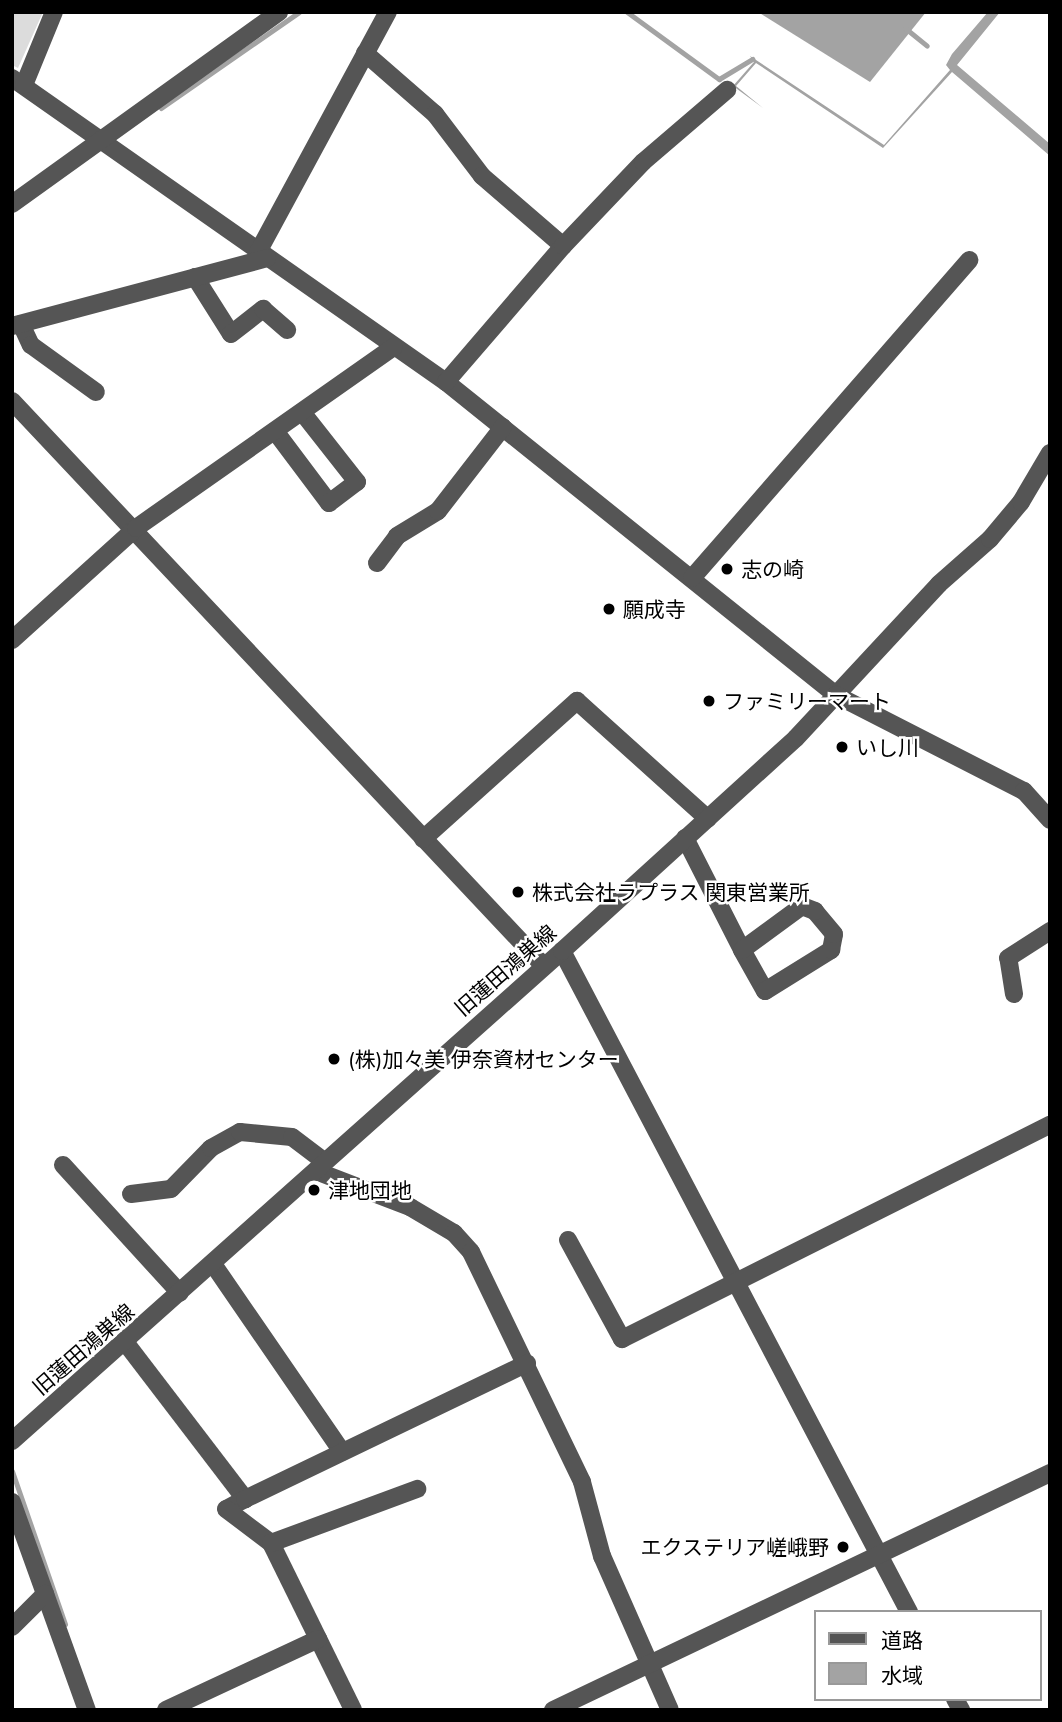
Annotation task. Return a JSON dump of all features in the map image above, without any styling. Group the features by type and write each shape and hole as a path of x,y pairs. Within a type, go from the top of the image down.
{"street":[{"path":"54,12 18,81 446,383 836,695 1024,791 1050,820"},
{"path":"12,204 109,144 279,12"},
{"path":"96,392 31,345 16,325 195,278 263,255 387,12"},
{"path":"365,53 435,114 482,176 563,246"},
{"path":"446,383 563,246 643,162 727,90"},
{"path":"692,578 969,260"},
{"path":"195,278 231,334 263,309 287,330"},
{"path":"12,640 136,528 394,347"},
{"path":"12,401 136,528 543,965"},
{"path":"275,431 329,503 357,482 302,412"},
{"path":"377,563 397,536 438,511 503,427"},
{"name":"旧蓮田鴻巣線","path":"12,1441 708,819 836,695 939,584 990,538 1021,502 1050,453"},
{"path":"423,839 577,701 708,819"},
{"path":"685,838 742,950 765,991 831,950 834,934 815,911 802,906 742,950"},
{"path":"1014,994 1008,958 1050,931"},
{"path":"562,951 908,1610"},
{"path":"568,1240 622,1339 735,1280 1050,1125"},
{"path":"131,1194 172,1189 211,1148 240,1132 292,1137 320,1166 410,1208 454,1233 471,1252 527,1363 582,1482 602,1556 670,1710"},
{"path":"63,1165 180,1293"},
{"path":"213,1264 342,1452"},
{"path":"125,1342 245,1499"},
{"path":"353,1710 271,1543 226,1509 527,1363"},
{"path":"553,1710 1050,1473"},
{"path":"271,1543 417,1489"},
{"path":"12,1502 87,1710"},
{"path":"12,1627 46,1594"},
{"path":"166,1710 318,1639"}],"shaded area":[{"path":"12,12 43,12 18,68 12,65"}],"water":[{"path":"758,12 926,12 870,82"},
{"path":"988,12 1000,12 957,65 1050,144 1050,156 952,72 883,148 756,63 736,86 763,108 733,86 754,62 750,56 884,145 950,70 946,65 952,54"}],"waterway":[{"path":"161,108 299,12"},
{"path":"627,12 719,79 752,59"},
{"path":"905,28 927,46"},
{"path":"12,1471 65,1624"}],"place":[{"name":"志の崎","path":"727,569"},
{"name":"願成寺","path":"609,609"},
{"name":"ファミリーマート","path":"709,701"},
{"name":"いし川","path":"842,747"},
{"name":"株式会社ラプラス 関東営業所","path":"518,892"},
{"name":"(株)加々美 伊奈資材センター","path":"334,1059"},
{"name":"津地団地","path":"314,1190"},
{"name":"エクステリア嵯峨野","path":"843,1547"}]}
